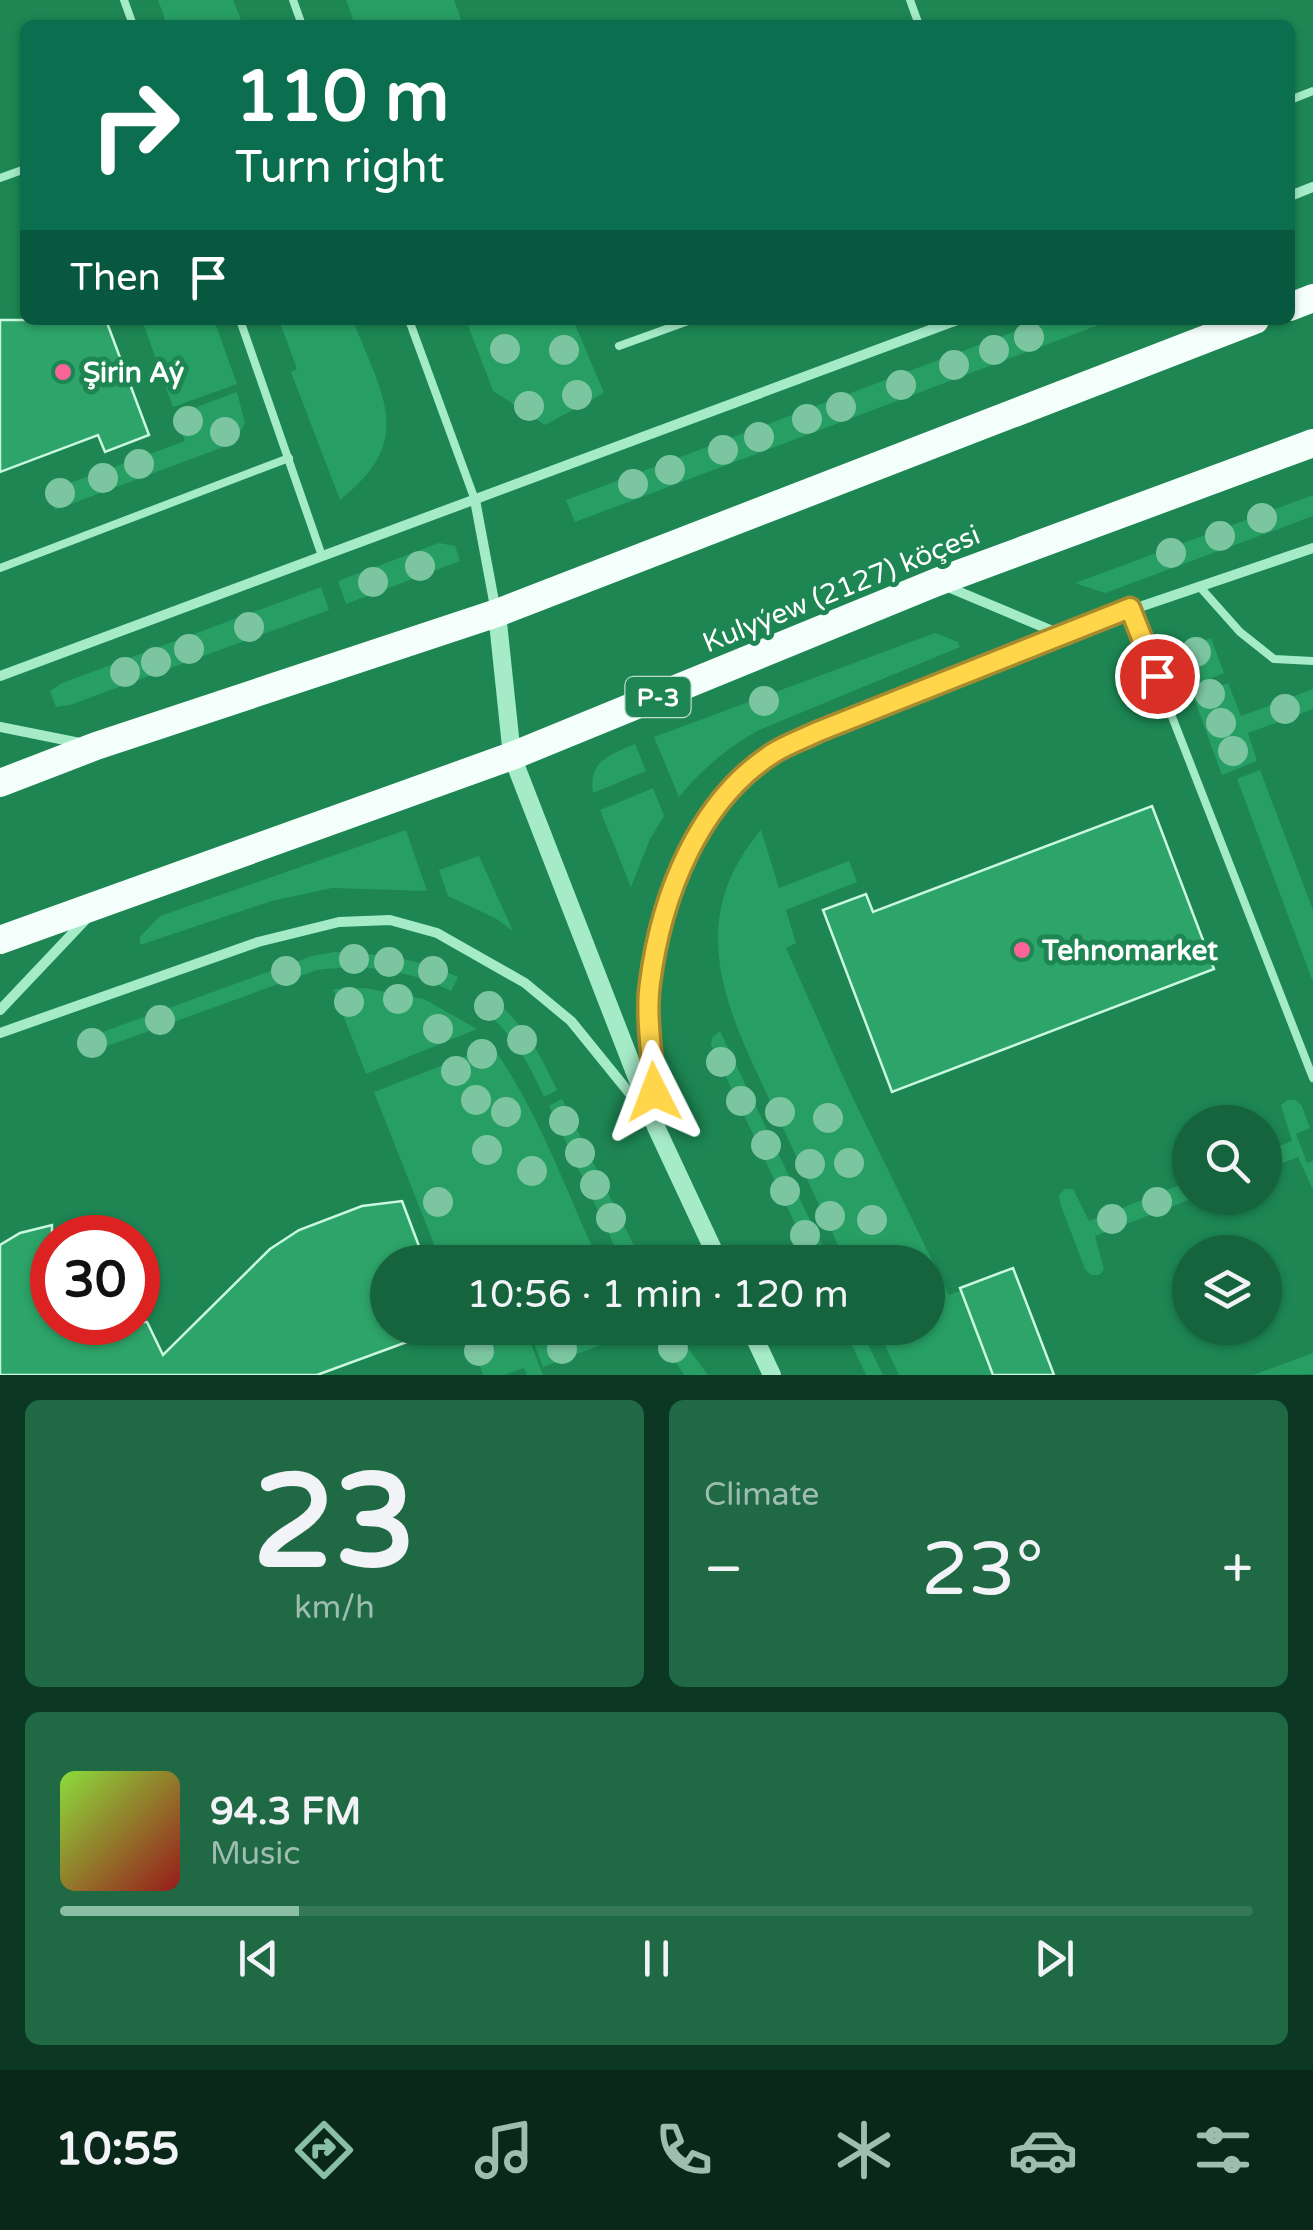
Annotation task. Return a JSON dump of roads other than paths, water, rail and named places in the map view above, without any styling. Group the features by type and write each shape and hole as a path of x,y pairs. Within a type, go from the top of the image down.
{"highway":[{"path":"0,782 496,612 1242,325"},
{"name":"Kulyýew (2127) köçesi","path":"0,940 512,756 938,582 1313,443"}],"street":[{"path":"0,676 944,325"},
{"path":"475,500 496,612 512,756 656,1126 711,1245"},
{"path":"656,1126 649,986 663,919 678,872 708,818 741,781 774,752 817,732 1130,608 1313,548"},
{"path":"938,582 1060,634"},
{"path":"0,727 96,746"},
{"path":"0,1010 100,904"},
{"path":"0,1033 258,942 339,922 390,920 438,934 524,982 571,1021 656,1126"},
{"path":"758,1345 772,1375"}],"lane":[{"path":"242,325 322,556"},
{"path":"411,325 475,500"},
{"path":"619,346 676,325"},
{"path":"0,568 289,458"},
{"path":"1199,586 1240,632 1274,659 1313,661"},
{"path":"1130,608 1313,1078"}],"place":[{"name":"Şirin Aý","path":"63,372"},
{"name":"Tehnomarket","path":"1022,950"}]}
